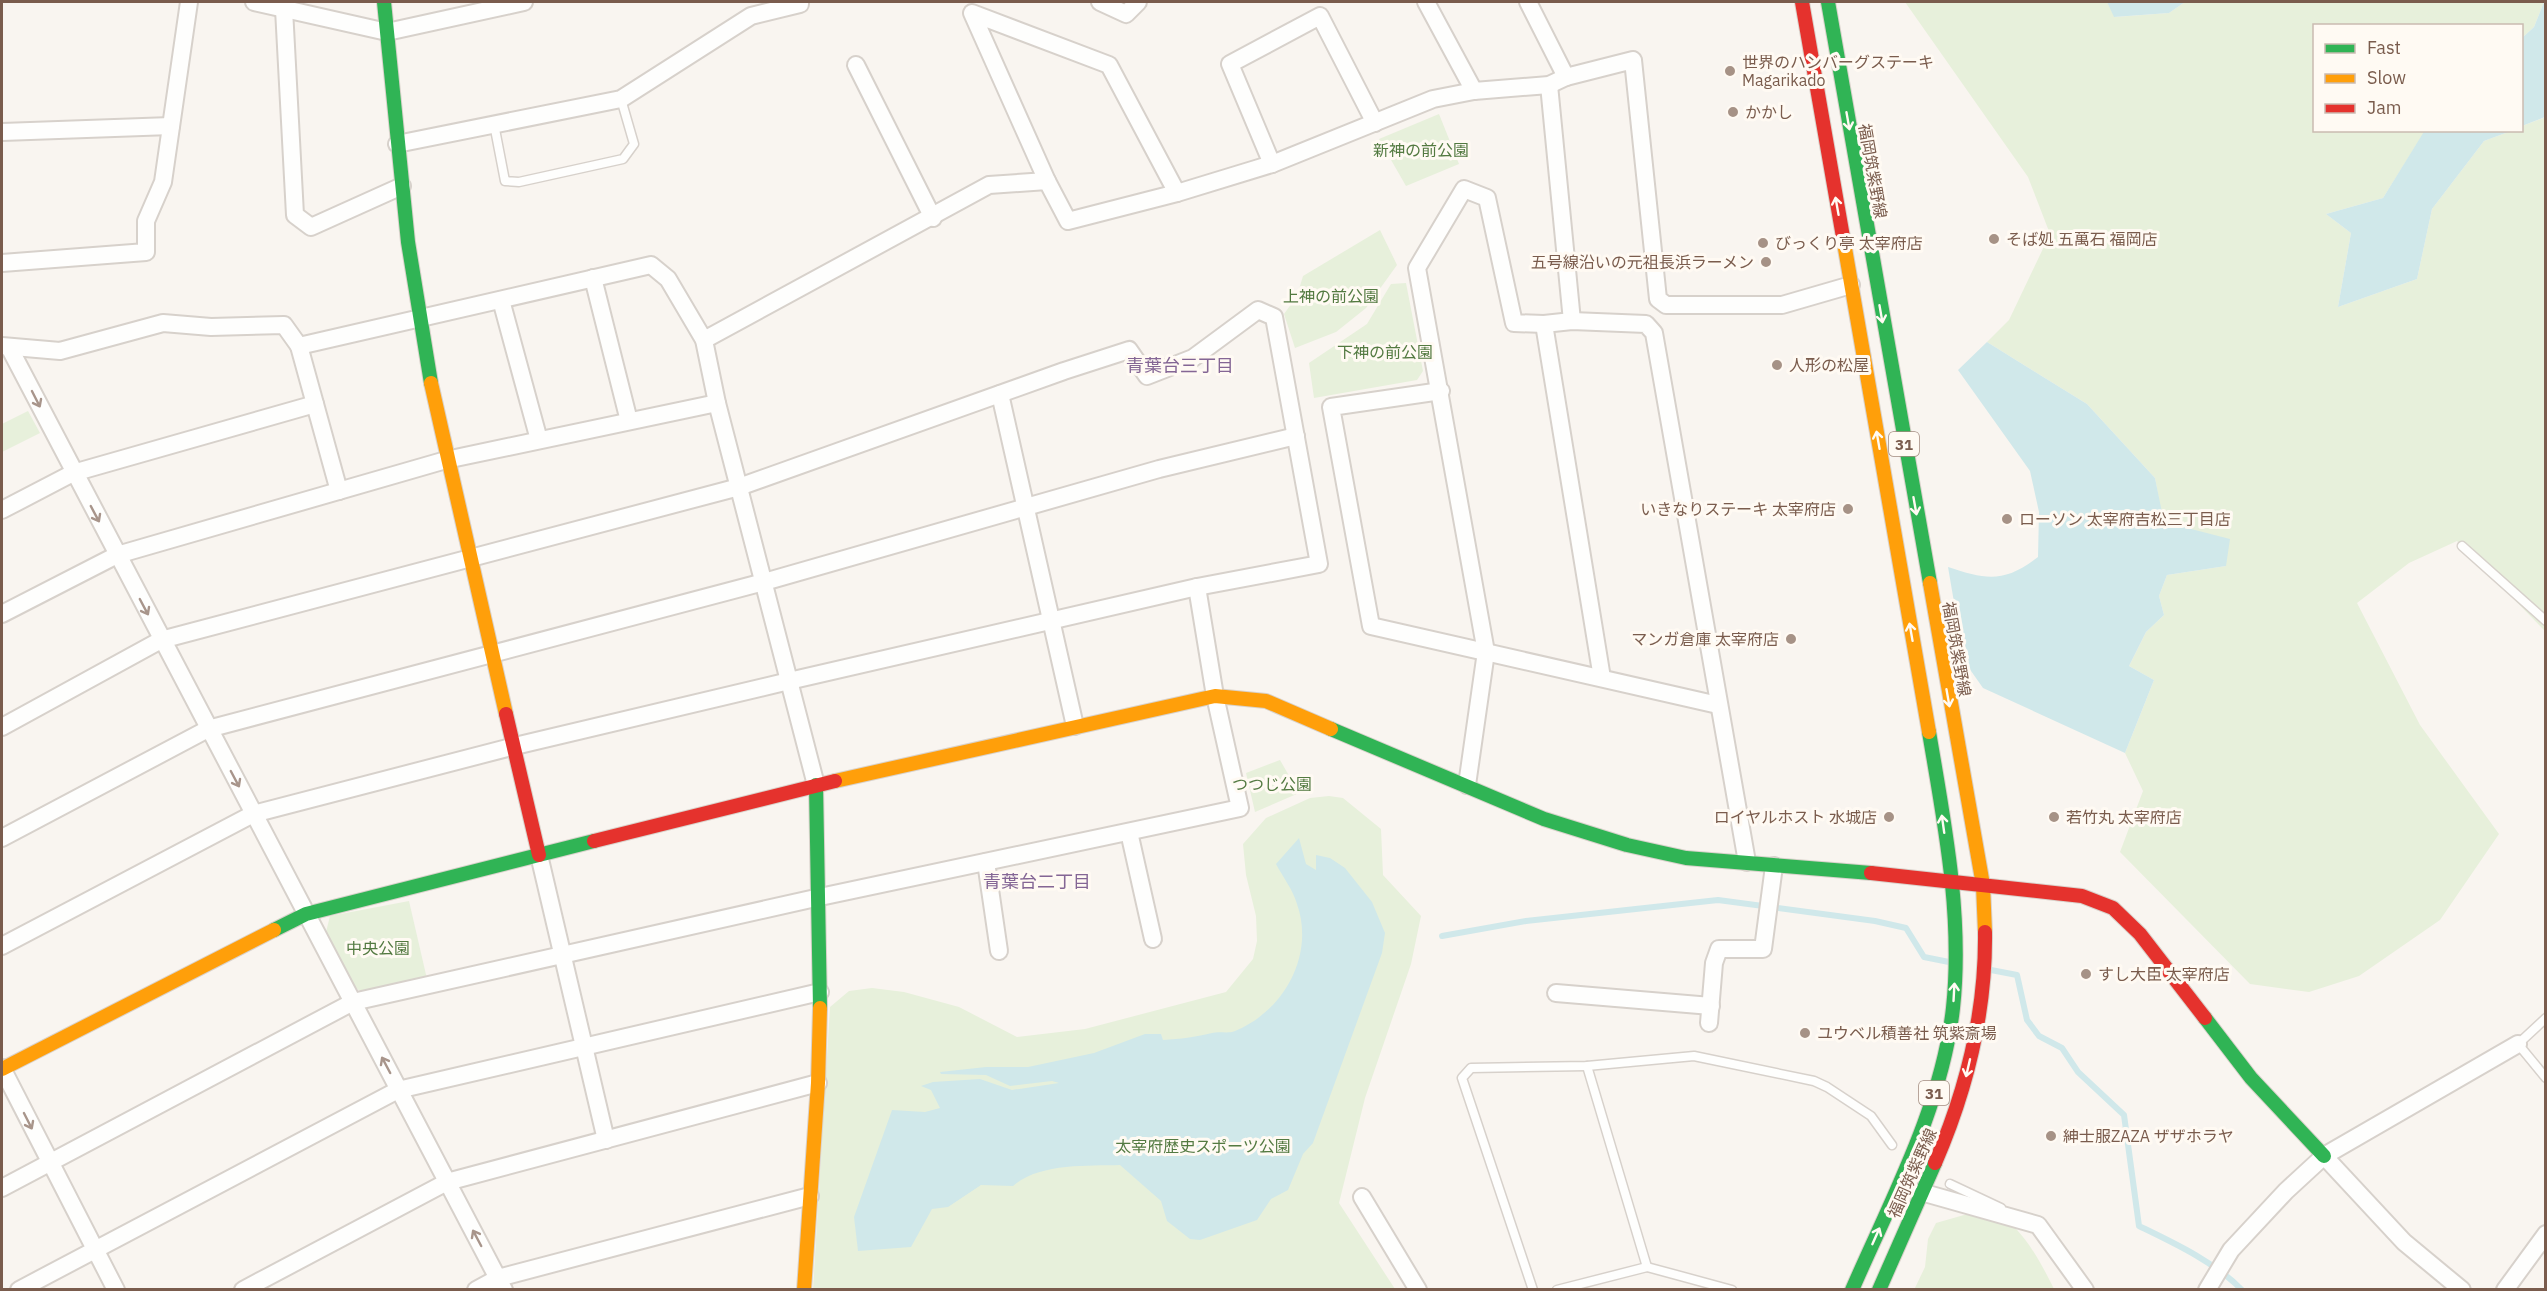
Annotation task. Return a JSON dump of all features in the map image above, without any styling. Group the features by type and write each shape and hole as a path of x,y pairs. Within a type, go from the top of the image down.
{"street":[{"path":"2,263 146,252 146,221 163,182 189,2"},
{"path":"254,2 387,32 524,2"},
{"path":"384,2 397,144 419,318 446,460 606,1140"},
{"path":"397,144 621,99 751,16 801,4 800,2"},
{"path":"1100,2 1126,14 1138,2"},
{"path":"1426,2 1474,91"},
{"path":"1528,2 1566,77"},
{"name":"福岡筑紫野線","path":"1802,2 1936,775 1952,882 1957,937 1953,1009 1937,1083 1922,1132 1852,1290"},
{"name":"福岡筑紫野線","path":"1828,2 1983,885 1985,943 1980,1017 1963,1088 1947,1137 1879,1290"},
{"path":"284,9 296,215 311,227 402,186"},
{"path":"1177,193 1109,65 972,13 1047,181 1068,221 1177,193 1272,164 1433,99 1474,91 1549,85 1566,77 1633,60 1659,299 1666,304 1782,305 1851,285"},
{"path":"1272,164 1230,64 1320,16 1375,123"},
{"path":"856,65 933,218"},
{"path":"1549,85 1572,321"},
{"path":"2,132 171,126"},
{"path":"704,340 933,218 989,185 1047,181"},
{"path":"1467,785 1486,652 1441,391 1417,268 1464,189 1488,198 1514,323 1544,324 1572,321 1646,324 1654,333 1747,862"},
{"path":"299,346 651,265 668,279 704,340 717,403 816,785 820,897 818,1083 804,1290"},
{"path":"593,278 629,421"},
{"path":"501,300 539,440"},
{"path":"2,727 161,640 739,487 1000,393 1129,351 1147,376 1192,358 1258,310 1274,317 1319,564 1197,587 789,681 515,746 253,814 2,946"},
{"path":"5,346 60,351 163,323 211,327 284,325 299,346 339,491"},
{"path":"1544,324 1602,678"},
{"path":"5,346 501,1284"},
{"path":"1441,391 1330,407 1371,626 1718,705"},
{"path":"1000,393 1075,726"},
{"path":"2,615 117,555 446,460 717,403"},
{"path":"2,510 73,473 315,404"},
{"path":"2,838 208,729 764,582 1026,505 1296,436"},
{"path":"2,1188 353,1002 563,957 820,897 1240,808 1215,696 1197,587"},
{"path":"116,1290 2,1069 306,914 816,785 1215,696 1266,701 1544,819 1627,845 1686,858 1747,862 2082,896 2113,908 2140,934 2251,1078 2404,1242 2462,1290"},
{"path":"1129,832 1153,939"},
{"path":"986,862 999,951"},
{"path":"1556,993 1710,1014 1714,963 1719,949 1763,949 1774,866"},
{"path":"19,1290 399,1090 584,1045 820,992"},
{"path":"2207,1290 2230,1250 2286,1191 2324,1156 2518,1044"},
{"path":"243,1290 447,1182 818,1083"},
{"path":"1922,1192 2038,1225 2085,1290"},
{"path":"476,1290 810,1196"},
{"path":"1362,1197 1418,1290"},
{"path":"2505,1290 2546,1234"}],"lane":[{"path":"494,124 506,181 519,182 623,159 634,144 621,99"},
{"path":"2462,546 2546,621"},
{"path":"2546,1018 2518,1044 2546,1078"},
{"path":"1533,1290 1462,1078 1471,1068 1587,1066 1694,1056 1814,1081 1871,1116 1892,1144"},
{"path":"1587,1066 1647,1267"},
{"path":"1950,1184 2038,1225"},
{"path":"1557,1290 1647,1267 1732,1290"}],"green space":[{"path":"1905,2 2107,2 2115,17 2169,13 2185,2 2544,2 2534,27 2523,37 2523,24 2313,24 2313,132 2424,132 2383,198 2326,214 2351,233 2338,307 2417,279 2432,209 2484,141 2508,132 2523,132 2523,126 2546,117 2545,631 2457,541 2409,563 2357,603 2420,725 2499,834 2440,920 2359,976 2309,992 2250,984 2120,852 2143,791 2125,753 2154,680 2129,666 2146,632 2164,615 2159,596 2167,575 2226,566 2163,522 2155,478 2087,404 1987,342 2009,320 2050,234 2028,177"},
{"name":"新神の前公園","path":"1439,114 1459,164 1406,186 1379,139"},
{"name":"上神の前公園","path":"1380,230 1397,265 1366,308 1336,332 1295,348 1284,314 1297,296 1303,276"},
{"name":"下神の前公園","path":"1406,283 1423,371 1417,380 1314,398 1309,363 1367,324 1391,284"},
{"path":"28,411 40,433 2,452 2,424"},
{"name":"つつじ公園","path":"1280,760 1299,793 1255,812 1246,773"},
{"name":"太宰府歴史スポーツ公園","path":"1329,796 1343,798 1381,829 1383,875 1421,916 1411,964 1365,1098 1339,1203 1395,1289 813,1290 830,1007 849,991 872,988 904,992 959,1007 1017,1037 1085,1029 1226,992 1253,959 1257,941 1256,916 1246,875 1243,844 1266,818 1310,798"},
{"name":"中央公園","path":"409,901 427,979 364,993 357,989 325,936 330,916"},
{"path":"1964,1215 1992,1215 2012,1225 2029,1245 2054,1289 1914,1290 1925,1267 1928,1239 1936,1223"}],"water":[{"path":"2107,2 2185,2 2169,13 2114,17"},
{"path":"2544,2 2545,117 2523,126 2523,37 2534,27"},
{"path":"2424,132 2508,132 2484,141 2432,209 2417,279 2338,307 2351,233 2326,214 2383,198"},
{"path":"1987,342 2087,404 2155,478 2164,522 2230,539 2226,566 2167,575 2159,596 2164,615 2146,632 2129,666 2154,680 2125,753 1983,688 1964,661 1948,567 1974,575 1995,577 2015,571 2038,557 2039,512 2030,471 1958,370"},
{"path":"1299,838 1306,864 1316,870 1316,855 1330,858 1345,868 1372,902 1385,933 1382,953 1313,1143 1303,1154 1288,1190 1271,1199 1257,1220 1200,1240 1190,1239 1167,1221 1161,1201 1120,1165 1064,1167 1036,1173 1013,1186 981,1185 948,1207 932,1209 911,1247 858,1251 854,1217 892,1110 925,1112 940,1108 931,1090 921,1086 933,1082 980,1079 1012,1090 1059,1083 1052,1081 1010,1086 986,1075 941,1074 940,1072 986,1067 1028,1067 1094,1053 1145,1034 1161,1034 1163,1040 1188,1038 1215,1032 1232,1032 1252,1022 1268,1010 1291,979 1302,943 1302,923 1297,904 1276,864"}],"waterway":[{"path":"1442,936 1526,921 1718,900 1875,921 1906,928 1924,957 1949,962"},
{"path":"1991,970 2017,975 2027,1020 2039,1036 2062,1048 2078,1072 2124,1115 2139,1226 2207,1262 2242,1290"}],"traffic: fast":[{"path":"384,2 408,242 431,383"},
{"path":"1828,2 1930,583"},
{"path":"1331,729 1544,819 1627,845 1686,858 1871,873"},
{"path":"1852,1290 1913,1152 1926,1117 1947,1045 1953,1008 1956,939 1954,904 1946,834 1929,732"},
{"path":"816,785 820,1008"},
{"path":"274,930 306,914 594,841"},
{"path":"2205,1018 2251,1078 2324,1156"},
{"path":"1879,1290 1935,1163"}],"traffic: slow":[{"path":"1843,237 1929,732"},
{"path":"431,383 506,714"},
{"path":"1930,583 1983,885 1985,932"},
{"path":"835,781 1215,696 1266,701 1331,729"},
{"path":"2,1069 274,930"},
{"path":"804,1290 818,1083 820,1008"}],"traffic: jam":[{"path":"1802,2 1843,237"},
{"path":"506,714 539,855"},
{"path":"594,841 835,781"},
{"path":"1871,873 2082,896 2113,908 2140,934 2205,1018"},
{"path":"1935,1163 1956,1107 1972,1050 1982,992 1985,932"}],"place":[{"name":"世界のハンバーグステーキ Magarikado","path":"1730,71"},
{"name":"かかし","path":"1733,112"},
{"name":"そば処 五萬石 福岡店","path":"1994,239"},
{"name":"びっくり亭 太宰府店","path":"1763,243"},
{"name":"五号線沿いの元祖長浜ラーメン","path":"1766,262"},
{"name":"人形の松屋","path":"1777,365"},
{"name":"いきなりステーキ 太宰府店","path":"1848,509"},
{"name":"ローソン 太宰府吉松三丁目店","path":"2007,519"},
{"name":"マンガ倉庫 太宰府店","path":"1791,639"},
{"name":"ロイヤルホスト 水城店","path":"1889,817"},
{"name":"若竹丸 太宰府店","path":"2054,817"},
{"name":"すし大臣 太宰府店","path":"2086,974"},
{"name":"ユウベル積善社 筑紫斎場","path":"1805,1033"},
{"name":"紳士服ZAZA ザザホラヤ","path":"2051,1136"}],"district":[{"name":"青葉台三丁目","path":"1180,365"},
{"name":"青葉台二丁目","path":"1037,881"}]}
